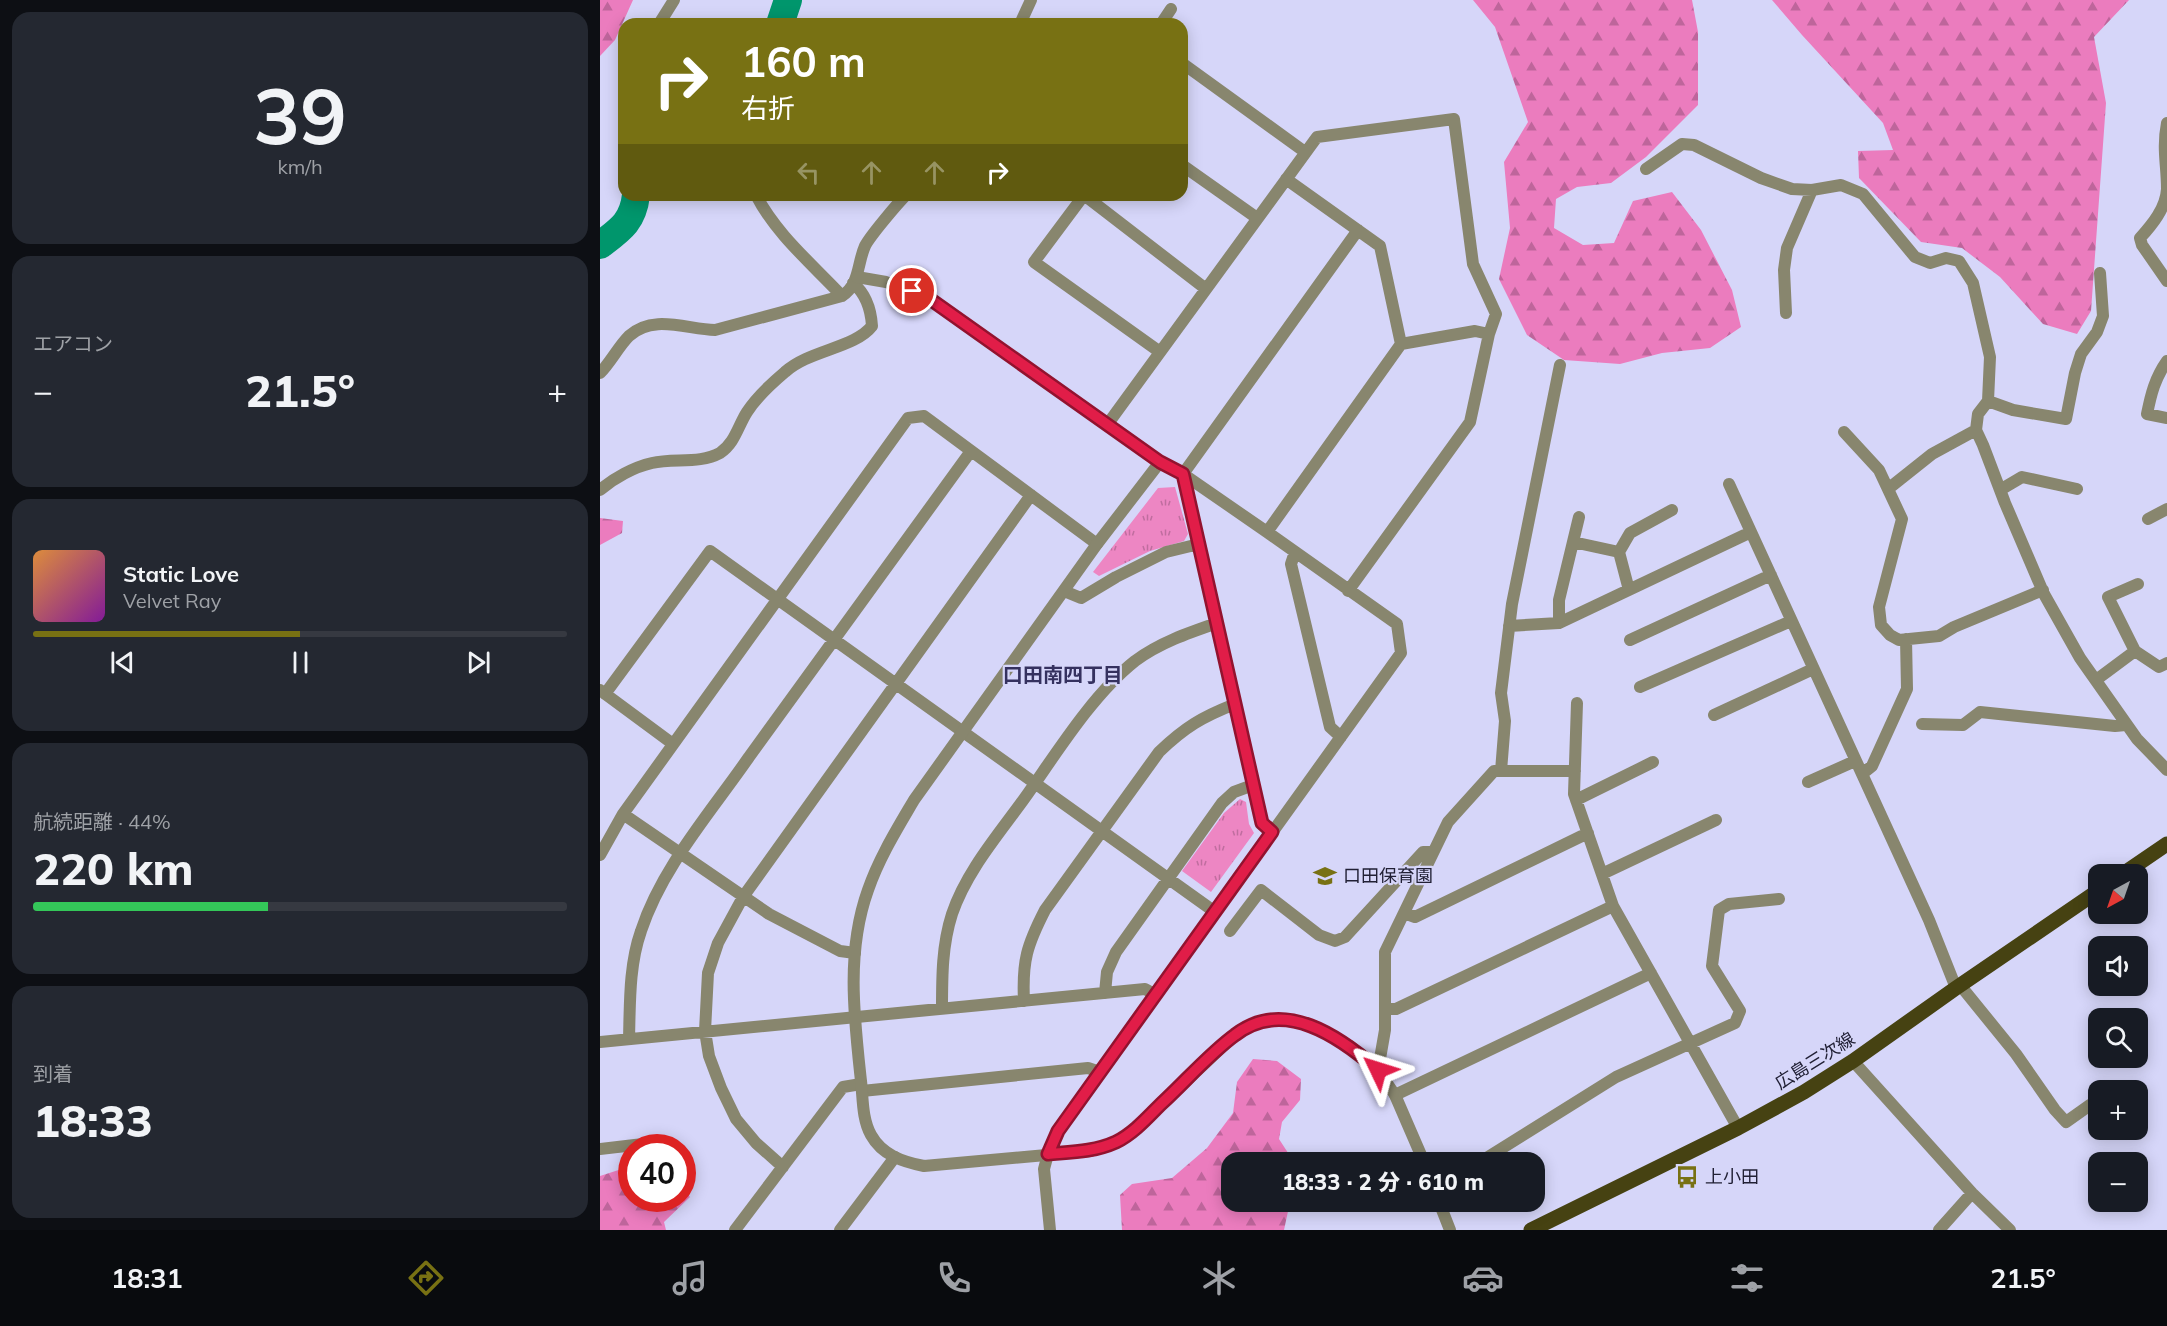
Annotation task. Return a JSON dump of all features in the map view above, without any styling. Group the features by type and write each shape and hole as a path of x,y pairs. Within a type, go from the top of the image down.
{"main road":[{"path":"2138,864 2167,844"},
{"name":"広島三次線","path":"1531,1230 1738,1128 1804,1092 1853,1061 2088,898"}],"street":[{"path":"663,18 674,0"},
{"path":"1023,18 1031,0"},
{"path":"1165,18 1172,9"},
{"path":"1188,67 1305,152"},
{"path":"1107,425 1317,137 1454,118 1473,264 1496,314 1489,334 1470,422 1348,591"},
{"path":"2167,123 2163,144 2167,190 2159,213 2140,238 2142,245 2167,281"},
{"path":"1646,169 1682,144 1694,145 1761,178 1792,189 1812,190 1840,185 1863,194 1916,257 1930,263 1946,258 1959,261 1973,283 1990,357 1988,401 1978,414 1976,430 2000,490 2043,590 2080,658 2137,740 2167,770"},
{"path":"1188,169 1257,218"},
{"path":"1286,179 1380,246 1401,344"},
{"path":"1786,313 1784,270 1787,248 1812,190"},
{"path":"759,201 777,227 842,296"},
{"path":"600,373 629,337 643,326 669,323 715,330 842,296 849,291 855,280 866,246 901,201"},
{"path":"1080,201 1034,262 1160,352"},
{"path":"1092,201 1206,289"},
{"path":"1272,832 1262,823 1183,474 1358,230"},
{"path":"1988,401 2013,410 2066,419 2081,354 2097,332 2103,316 2100,273"},
{"path":"855,280 886,282 930,299 1160,462 1183,474 1397,624 1401,653 1058,1131 1044,1169 1050,1230"},
{"path":"600,490 622,475 652,463 698,459 718,454 729,446 748,411 785,371 806,357 866,334 872,326 871,315 855,280"},
{"path":"1267,532 1401,344 1475,331 1489,334"},
{"path":"2167,361 2158,373 2151,391 2147,414 2167,418"},
{"path":"1501,771 1505,720 1501,693 1509,626 1560,365"},
{"path":"600,855 623,814 908,418 924,416 1097,544"},
{"path":"1888,489 1932,454 1976,430"},
{"path":"1844,432 1879,471 1902,519 1878,607 1881,625 1890,635 1899,640 1939,636 1954,627 2043,590"},
{"path":"629,1039 631,977 640,931 657,893 682,852 971,451"},
{"path":"1160,462 1097,544 963,731 914,800 887,844 867,891 857,932 853,977 854,1017 865,1117 871,1134 881,1148 903,1162 924,1166 1090,1151 1117,1142 1140,1125 1236,1034 1258,1022 1283,1019 1314,1026 1350,1046 1378,1070 1395,1095 1420,1152"},
{"path":"2000,490 2022,477 2077,489"},
{"path":"1729,484 1958,986 2016,1054 2055,1110 2067,1122 2088,1106"},
{"path":"783,1167 756,1143 736,1119 709,1056 705,1031 708,974 718,943 743,897 1031,495"},
{"path":"2148,519 2167,509"},
{"path":"1629,590 1619,552 1630,533 1672,510"},
{"path":"1559,623 1560,600 1579,517"},
{"path":"1509,626 1559,623 1751,531"},
{"path":"1573,542 1619,552"},
{"path":"1064,591 1081,597 1166,552 1199,544"},
{"path":"673,744 603,692 710,551 1215,912"},
{"path":"1295,552 1291,564 1329,727 1341,737"},
{"path":"1630,640 1771,575"},
{"path":"2138,584 2108,597 2135,651 2159,667 2167,663"},
{"path":"1640,687 1791,621"},
{"path":"942,1009 942,958 953,914 973,870 1099,696 1135,661 1177,637 1217,623"},
{"path":"1862,774 1872,766 1907,688 1906,639"},
{"path":"2096,680 2135,651"},
{"path":"1714,715 1813,669"},
{"path":"1577,703 1574,794 1613,906 1738,1128"},
{"path":"1024,1001 1022,972 1030,938 1045,910 1159,752 1180,732 1206,716 1235,705"},
{"path":"1922,724 1963,725 1980,712 2115,726 2126,725"},
{"path":"1808,782 1855,761"},
{"path":"1576,800 1653,762"},
{"path":"1378,1070 1385,1030 1385,952 1448,822 1494,771 1575,771"},
{"path":"1105,993 1107,972 1116,952 1222,803 1234,792 1253,785"},
{"path":"623,814 682,852 769,914 840,951 855,953"},
{"path":"1602,874 1716,820"},
{"path":"1404,914 1415,917 1588,833"},
{"path":"1230,931 1261,890 1319,935 1335,941 1345,937 1423,852 1433,852"},
{"path":"1496,1152 1616,1077 1735,1023 1740,1011 1712,966 1719,910 1729,904 1779,899"},
{"path":"1385,1009 1396,1008 1613,906"},
{"path":"1395,1095 1651,973"},
{"path":"600,1041 1145,989 1156,995"},
{"path":"1853,1061 1972,1192 2010,1230"},
{"path":"735,1230 843,1088 1088,1068 1100,1072"},
{"path":"600,1149 618,1147"},
{"path":"840,1230 895,1157"},
{"path":"1939,1230 1972,1192"},
{"path":"1443,1212 1450,1230"}],"green space":[{"path":"600,0 633,0 625,18 618,18 618,33 615,40 600,56"},
{"path":"1473,0 1692,0 1698,32 1698,105 1646,157 1611,183 1577,187 1556,199 1554,228 1583,245 1614,243 1633,201 1672,192 1701,230 1732,290 1741,327 1710,348 1662,353 1620,364 1564,360 1527,335 1499,279 1510,228 1504,162 1528,122 1495,27"},
{"path":"1772,0 2129,0 2094,37 2106,103 2091,311 2077,334 2043,324 2000,277 1962,248 1921,242 1859,178 1858,151 1893,150 1883,123"},
{"path":"1175,487 1188,534 1184,541 1150,551 1099,576 1093,572 1158,488"},
{"path":"600,518 623,521 622,533 600,545"},
{"path":"1240,799 1246,802 1249,824 1254,833 1211,892 1182,871 1224,813"},
{"path":"1253,1059 1277,1061 1301,1079 1300,1100 1282,1122 1279,1139 1287,1152 1221,1152 1221,1212 1288,1212 1284,1230 1122,1230 1120,1195 1132,1184 1172,1178 1207,1148 1233,1113 1237,1082"},
{"path":"618,1170 618,1212 674,1212 664,1222 666,1230 600,1230 600,1176"}],"waterway":[{"path":"782,18 788,0"},
{"path":"600,245 629,219 635,201"}],"place":[{"name":"口田保育園","path":"1325,876"},
{"name":"上小田","path":"1687,1177"}],"district":[{"name":"口田南四丁目","path":"1063,675"}],"route":[{"path":"912,291 930,299 1160,462 1183,474 1262,823 1272,832 1058,1131 1048,1154 1090,1151 1117,1142 1140,1125 1236,1034 1258,1022 1283,1019 1314,1026 1350,1046 1378,1070"}]}
